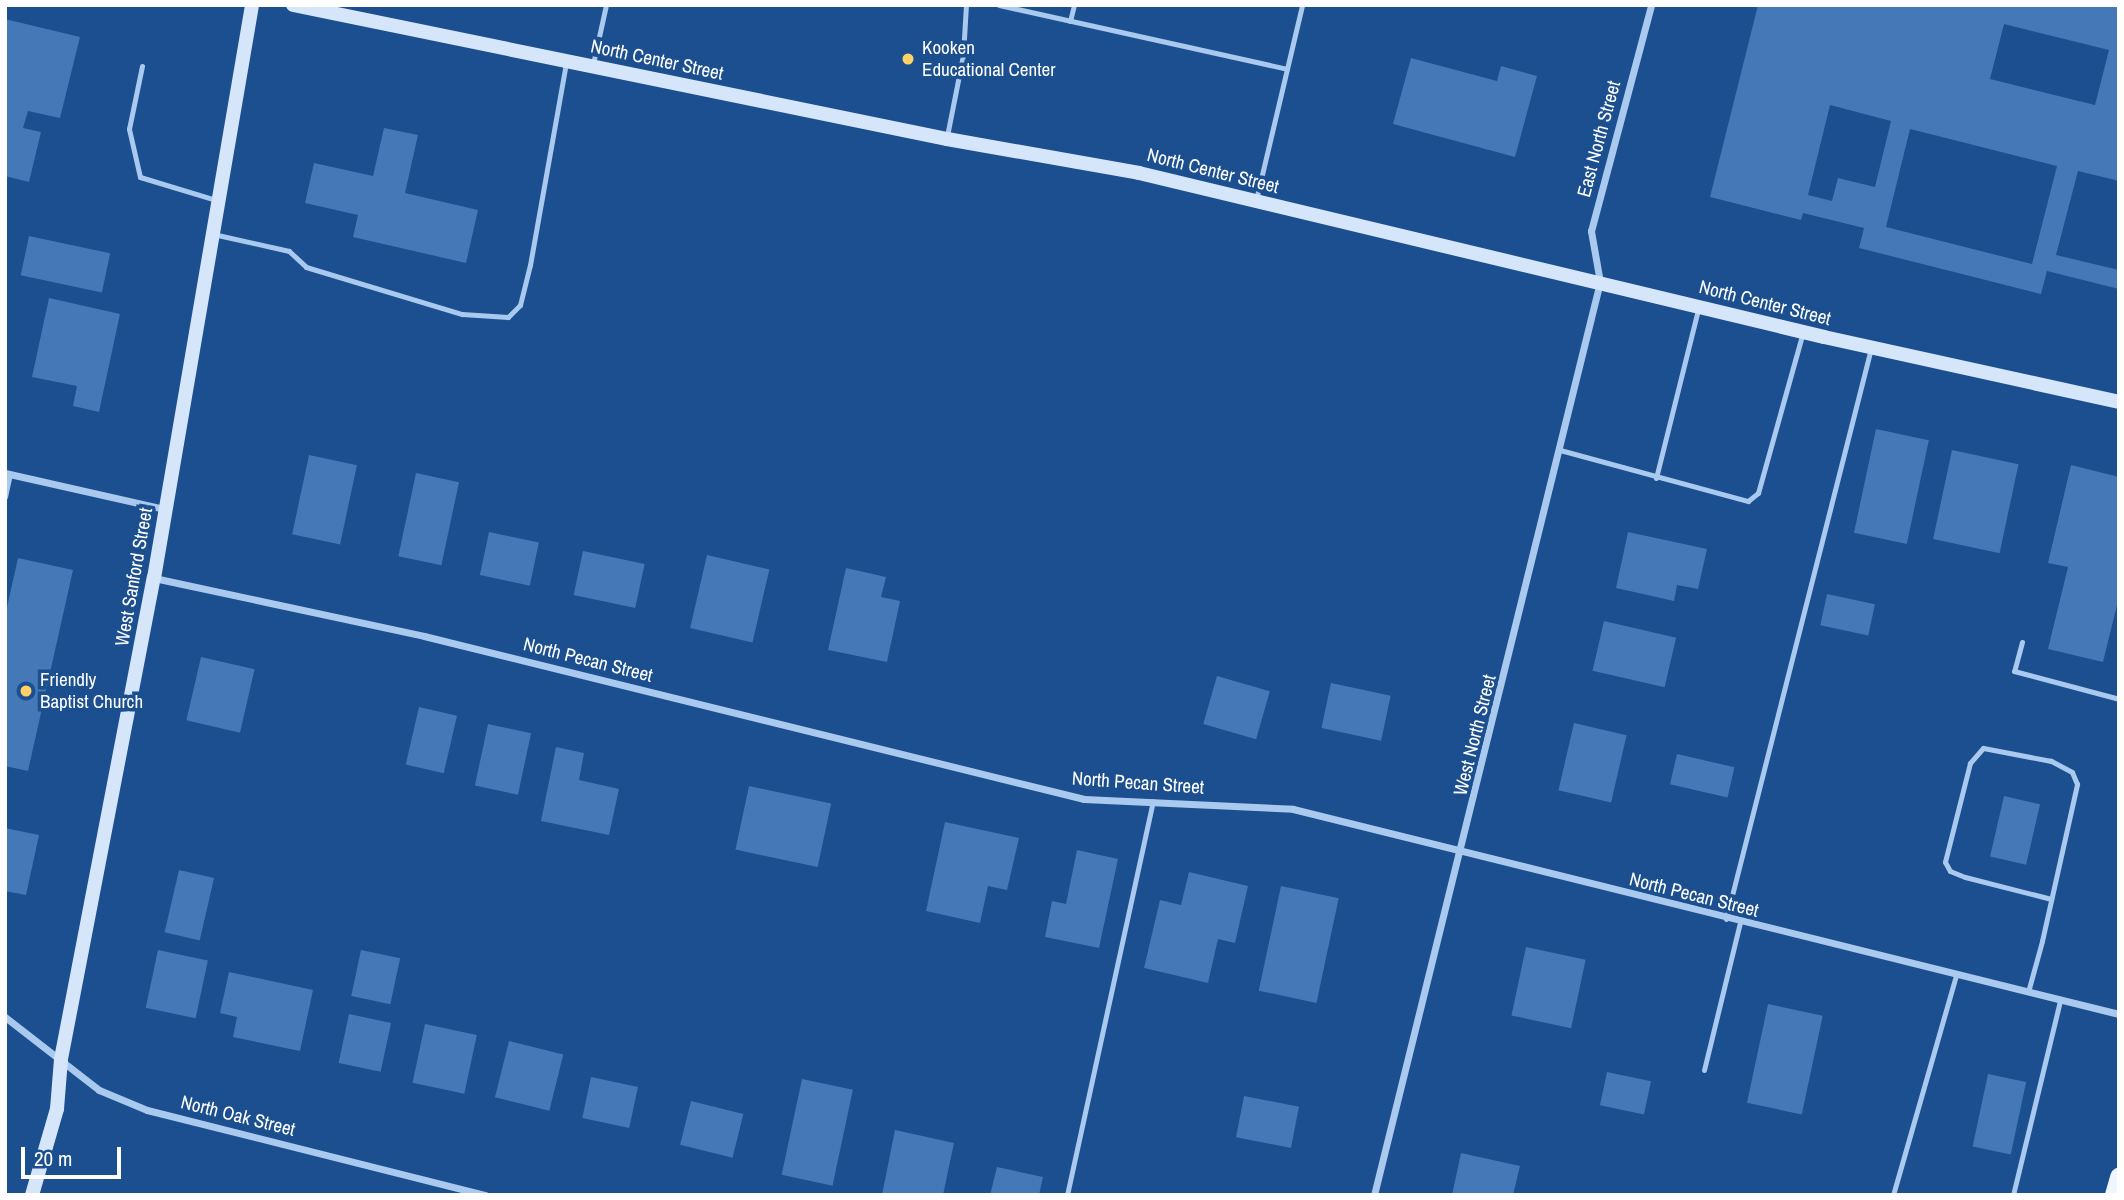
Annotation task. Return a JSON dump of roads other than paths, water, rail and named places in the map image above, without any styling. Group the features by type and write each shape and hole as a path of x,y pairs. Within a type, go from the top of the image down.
{"main road":[{"name":"West Sanford Street","path":"32,1195 57,1109 61,1059 154,578 252,5"},
{"name":"North Center Street","path":"293,5 947,139 1139,173 1802,332 2119,402"},
{"path":"2114,1195 2119,1177"}],"street":[{"name":"East North Street","path":"1600,282 1591,230 1651,5"},
{"name":"West North Street","path":"1374,1195 1462,854 1600,282"},
{"path":"8,474 166,509"},
{"name":"North Pecan Street","path":"154,578 413,633 1084,799 1293,809 1462,854 2119,1014"},
{"name":"North Oak Street","path":"5,1017 99,1090 147,1110 486,1195"}],"lane":[{"path":"592,67 606,5"},
{"path":"947,139 963,55 966,5"},
{"path":"999,5 1287,69"},
{"path":"1070,21 1074,5"},
{"path":"1256,203 1302,5"},
{"path":"213,234 289,251 306,267 462,314 508,317 520,305 530,265 567,61"},
{"path":"142,66 129,129 140,177 219,201"},
{"path":"1656,478 1698,306"},
{"path":"1560,450 1748,502 1758,494 1802,332"},
{"path":"1726,919 1871,347"},
{"path":"5,497 8,474"},
{"path":"2022,642 2014,671 2119,699"},
{"path":"2028,992 2051,899 2077,784 2072,772 2051,761 1983,748 1970,763 1945,862 1950,871 1965,877 2051,899"},
{"path":"1067,1195 1153,801"},
{"path":"1704,1070 1740,922"},
{"path":"1893,1195 1956,975"},
{"path":"2013,1195 2060,1000"}],"place":[{"name":"Kooken Educational Center","path":"908,59"},
{"name":"Friendly Baptist Church","path":"26,691"}]}
